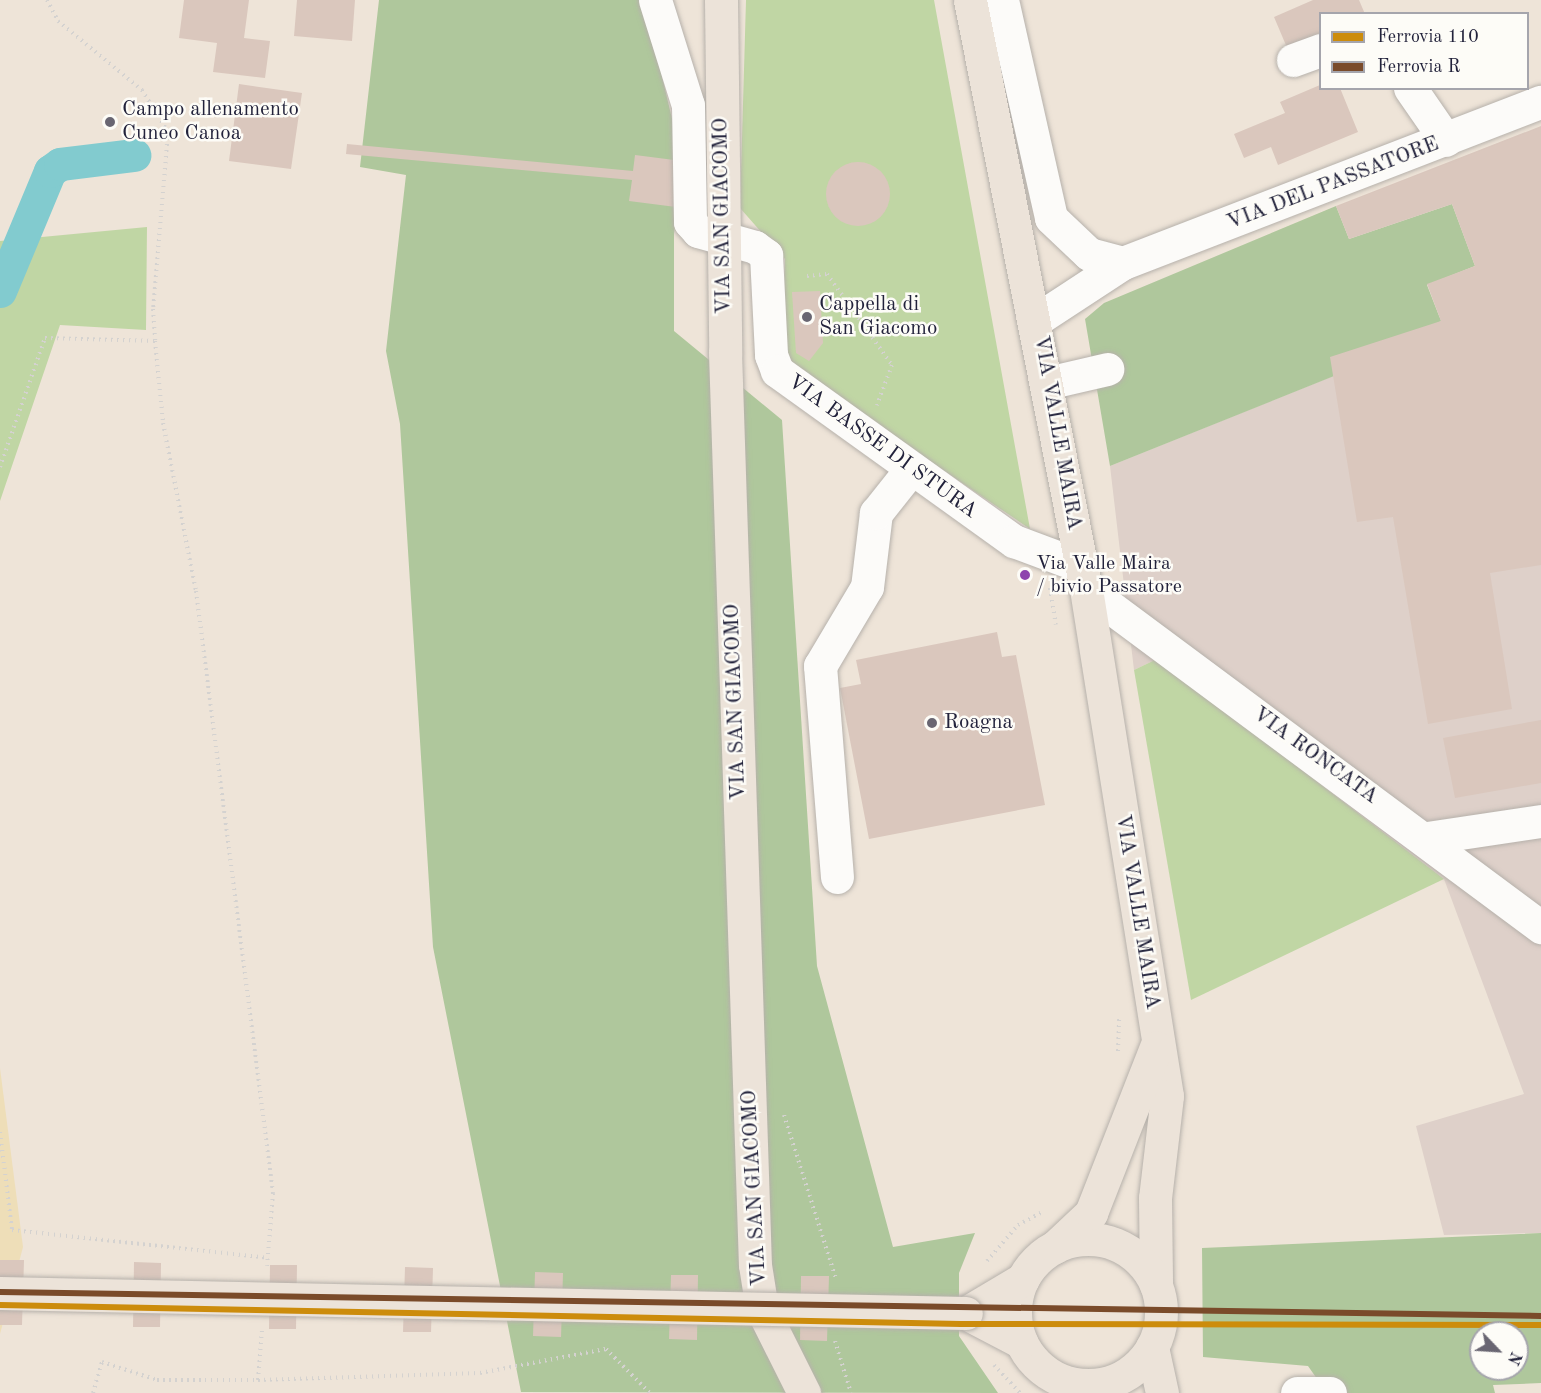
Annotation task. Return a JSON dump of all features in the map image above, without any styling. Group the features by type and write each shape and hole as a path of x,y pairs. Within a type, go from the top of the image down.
{"main road":[{"name":"VIA SAN GIACOMO","path":"721,0 723,239 755,1265 762,1309 804,1393"},
{"name":"VIA VALLE MAIRA","path":"970,0 1036,320 1084,578 1156,1047 1167,1096 1155,1198 1156,1285"},
{"path":"966,1313 1023,1279 1091,1213 1156,1047"},
{"path":"0,1293 966,1313 1021,1342 1056,1384 1118,1379 1152,1347 1160,1327 1156,1285 1143,1264 1116,1246 1077,1240 1053,1248"},
{"path":"1021,1342 1016,1299 1023,1279"},
{"path":"1152,1347 1162,1393"}],"street":[{"name":"VIA BASSE DI STURA","path":"655,0 688,105 690,222 698,231 766,255 771,355 777,371 1014,541 1044,554 1084,578"},
{"path":"1002,0 1051,218 1089,254 1124,263"},
{"path":"1411,90 1446,140"},
{"name":"VIA DEL PASSATORE","path":"1036,320 1124,263 1541,102"},
{"path":"1047,382 1107,369"},
{"path":"837,877 820,666 867,587 876,513 910,468"},
{"name":"VIA RONCATA","path":"1084,578 1541,927"},
{"path":"1427,838 1541,821"},
{"path":"1297,1393 1330,1393"}],"path":[{"path":"47,0 58,21 142,90 168,132 153,309 163,423 196,591 273,1194 266,1280"},
{"path":"807,276 827,274 892,365 866,436"},
{"path":"0,467 45,338 156,341"},
{"path":"1044,554 1057,631"},
{"path":"1117,1060 1119,1012"},
{"path":"780,1101 836,1269 836,1293"},
{"path":"0,1132 12,1230 268,1258"},
{"path":"982,1268 1018,1225 1052,1206"},
{"path":"258,1380 262,1324"},
{"path":"836,1327 835,1350 850,1393"},
{"path":"93,1393 102,1362 157,1380 258,1380 480,1372 606,1349 650,1393"}],"shaded area":[{"path":"1541,280 1541,1233 1444,1235 1416,1126 1524,1094 1444,879 1157,659 1134,670 1110,466 1333,376 1330,357"}],"green space":[{"path":"379,0 644,0 682,161 674,234 674,331 782,420 817,966 893,1247 975,1233 959,1273 959,1336 998,1393 521,1392 433,947 400,424 386,351 406,175 360,167"},
{"path":"746,0 934,0 1030,529 797,371 782,342 785,259 740,208"},
{"path":"1452,204 1475,266 1427,285 1441,321 1334,376 1110,466 1085,319 1104,303 1336,206 1349,239"},
{"path":"147,227 146,330 60,325 0,501 0,241"},
{"path":"1157,659 1444,879 1191,1000 1134,670"},
{"path":"1541,1233 1541,1383 1493,1385 1495,1393 1327,1393 1308,1366 1203,1357 1202,1248"}],"sand":[{"path":"0,1068 23,1247 0,1334"}],"building":[{"path":"184,0 249,0 244,38 270,41 265,78 213,72 217,43 179,38"},
{"path":"297,0 355,0 352,41 294,36"},
{"path":"1313,0 1359,0 1364,12 1319,12 1319,35 1288,50 1274,17"},
{"path":"239,84 302,93 291,169 229,161"},
{"path":"1319,85 1319,90 1341,90 1358,132 1278,165 1271,147 1244,158 1234,134 1285,113 1280,102"},
{"path":"1541,126 1541,565 1490,573 1512,709 1428,724 1393,517 1357,522 1330,357 1441,321 1427,284 1475,266 1452,204 1349,239 1336,206"},
{"path":"347,144 633,171 635,155 682,161 676,207 629,201 632,180 346,154"},
{"path":"858,162 881,171 890,194 881,217 858,226 835,217 826,194 835,171"},
{"name":"Cappella di San Giacomo","path":"820,291 823,343 809,361 796,353 792,292"},
{"path":"997,632 1002,657 1016,655 1045,805 869,839 840,688 861,684 856,660"},
{"path":"1541,720 1541,783 1455,798 1443,738"},
{"path":"0,1260 24,1260 22,1325 0,1325"},
{"path":"134,1262 161,1263 160,1327 133,1327"},
{"path":"270,1265 297,1265 296,1329 269,1329"},
{"path":"405,1267 433,1268 431,1332 403,1332"},
{"path":"535,1272 563,1273 561,1337 533,1336"},
{"path":"671,1275 698,1275 697,1340 669,1339"},
{"path":"801,1276 829,1276 827,1341 800,1340"}],"waterway":[{"path":"0,291 50,171 60,164 134,155"}],"rail line":[{"name":"R","path":"0,1292 1541,1316"},
{"name":"110","path":"0,1305 961,1324 1541,1325"}],"place":[{"name":"Campo allenamento Cuneo Canoa","path":"110,122"},
{"name":"Cappella di San Giacomo","path":"807,317"},
{"name":"Via Valle Maira / bivio Passatore","path":"1025,575"},
{"name":"Roagna","path":"932,723"}]}
